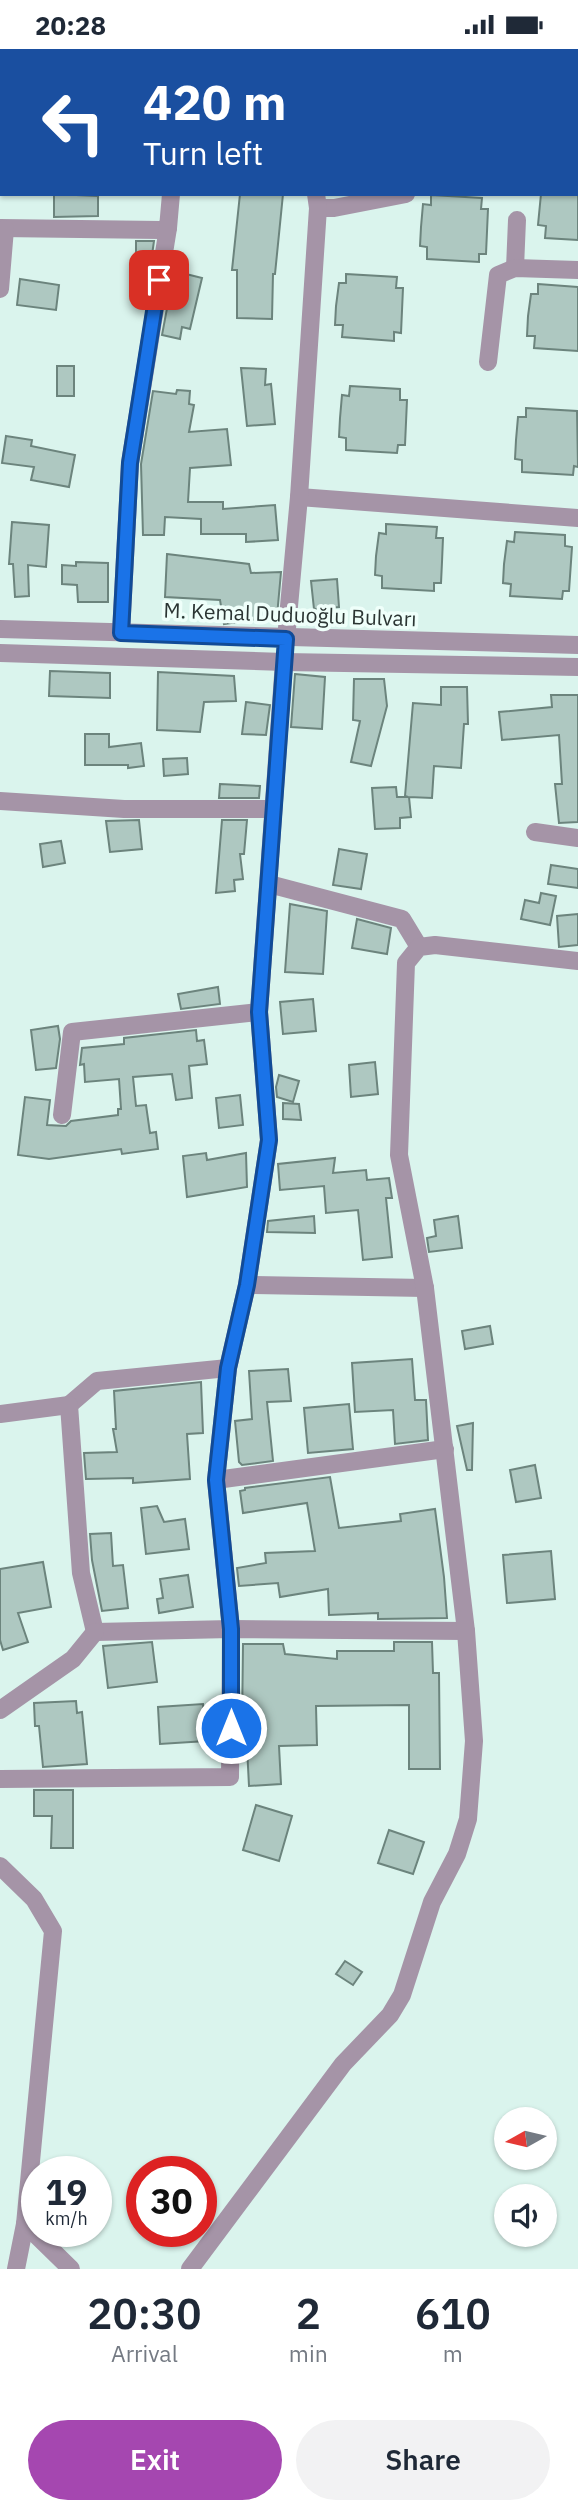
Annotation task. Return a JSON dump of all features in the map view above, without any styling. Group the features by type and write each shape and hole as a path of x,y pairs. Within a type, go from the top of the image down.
{"street":[{"path":"121,633 130,463 171,196"},
{"path":"0,1779 230,1777 231,1629 216,1480 228,1368 247,1285 269,1140 259,1012 299,497 317,201 334,208 396,196"},
{"path":"515,268 517,220"},
{"path":"0,289 3,228 168,228"},
{"path":"488,362 498,275 515,268 578,270"},
{"path":"299,497 578,518"},
{"name":"M. Kemal Duduoğlu Bulvarı","path":"0,629 578,645"},
{"path":"0,653 578,667"},
{"path":"0,801 124,809 273,809"},
{"path":"535,832 578,838"},
{"path":"269,884 402,919 419,947"},
{"path":"191,2269 343,2064 390,2015 402,1995 432,1902 457,1854 468,1819 474,1741 466,1631 425,1288 399,1155 406,963 419,947 435,945 578,961"},
{"path":"62,1115 72,1032 259,1012"},
{"path":"247,1285 425,1288"},
{"path":"0,1414 69,1405 97,1381 228,1368"},
{"path":"69,1405 81,1573 94,1632"},
{"path":"216,1480 445,1449"},
{"path":"94,1632 231,1629 466,1631"},
{"path":"0,1710 73,1659 94,1632"},
{"path":"0,1866 34,1899 53,1931 31,2156"},
{"path":"16,2269 21,2244"},
{"path":"49,2247 71,2269"}],"building":[{"path":"54,196 98,196 98,216 54,217"},
{"path":"240,196 283,196 273,274 272,319 237,318 237,270 232,270"},
{"path":"431,196 482,198 481,209 488,209 486,254 479,254 479,262 427,259 427,247 420,246 421,227 423,204 431,205"},
{"path":"541,196 578,196 578,240 545,238 546,226 538,225"},
{"path":"136,241 154,241 151,262 136,262"},
{"path":"174,271 202,278 190,329 182,327 180,339 162,335"},
{"path":"346,274 397,277 396,288 403,288 401,333 394,332 394,341 342,337 343,325 335,325 336,306 339,283 346,283"},
{"path":"20,279 59,285 56,310 17,305"},
{"path":"538,284 578,287 578,351 534,348 535,336 527,336 528,316 531,294 538,294"},
{"path":"57,366 74,366 74,396 57,396"},
{"path":"241,368 266,369 265,385 271,384 275,424 247,426"},
{"path":"350,386 400,389 400,400 407,400 405,445 398,445 397,453 346,450 346,438 339,437 340,418 342,395 349,396"},
{"path":"177,390 190,391 189,404 194,405 189,432 227,429 231,465 190,468 188,502 223,502 223,509 275,505 278,540 246,542 246,534 201,534 201,519 165,517 164,535 143,535 141,464 153,391 176,394"},
{"path":"526,408 577,411 578,467 574,466 573,475 522,472 522,460 515,459 516,440 518,417 526,417"},
{"path":"6,436 32,440 31,446 75,455 69,487 31,480 34,467 2,463"},
{"path":"12,522 49,525 46,567 28,565 29,596 15,597 13,564 9,564"},
{"path":"386,524 437,527 436,538 443,538 442,562 441,583 434,583 434,591 382,588 382,576 375,575 376,556 379,533 386,534"},
{"path":"515,532 565,535 565,546 572,547 569,591 563,591 562,599 510,596 511,584 503,583 504,564 507,541 514,542"},
{"path":"167,554 249,564 251,573 281,572 277,616 224,624 220,600 165,597"},
{"path":"76,562 108,563 108,602 78,602 77,585 62,584 62,565 76,566"},
{"path":"337,579 339,607 314,609 311,581"},
{"path":"50,671 110,673 110,698 49,696"},
{"path":"158,672 234,676 236,701 204,702 200,732 157,730"},
{"path":"295,674 325,677 322,729 291,727"},
{"path":"354,679 384,679 387,706 371,766 351,762 360,721 353,720"},
{"path":"441,687 467,687 468,724 464,724 461,768 434,766 432,798 409,797 411,817 400,818 400,828 375,829 372,788 396,787 397,797 408,797 405,796 413,703 441,705"},
{"path":"551,695 578,695 578,822 559,823 555,784 562,784 559,735 502,740 499,712 552,707"},
{"path":"246,702 270,705 266,735 242,734"},
{"path":"85,734 109,734 109,747 141,743 144,766 128,768 128,765 85,765"},
{"path":"187,758 188,774 164,776 163,759"},
{"path":"220,784 260,786 259,798 219,798"},
{"path":"139,820 142,849 110,852 106,821"},
{"path":"222,820 247,820 244,854 240,854 243,879 234,880 235,891 216,893"},
{"path":"61,841 65,863 43,867 40,844"},
{"path":"339,849 367,854 361,889 333,885"},
{"path":"551,865 578,869 578,888 548,884"},
{"path":"541,893 556,896 550,925 521,919 525,900 539,903"},
{"path":"290,904 327,911 323,974 285,972"},
{"path":"578,914 578,945 559,947 557,916"},
{"path":"357,919 391,928 387,954 352,948"},
{"path":"218,987 220,1004 181,1009 178,994"},
{"path":"313,999 316,1031 283,1034 280,1002"},
{"path":"58,1026 60,1039 56,1068 36,1070 31,1030"},
{"path":"196,1030 197,1041 204,1040 207,1064 189,1066 192,1098 176,1100 172,1074 133,1077 136,1106 146,1105 150,1133 156,1132 158,1149 122,1154 121,1149 49,1159 18,1155 25,1097 50,1100 47,1125 66,1126 71,1121 118,1115 118,1109 121,1109 119,1079 85,1082 84,1064 80,1065 82,1048 124,1044 124,1038"},
{"path":"375,1062 378,1094 351,1097 349,1065"},
{"path":"279,1075 299,1081 293,1102 277,1097"},
{"path":"240,1095 243,1125 219,1128 216,1098"},
{"path":"283,1103 299,1104 301,1120 283,1119"},
{"path":"206,1153 207,1160 246,1153 247,1187 187,1197 183,1156"},
{"path":"335,1158 333,1173 366,1170 367,1180 389,1178 392,1198 386,1198 392,1257 363,1260 358,1210 326,1213 324,1186 280,1190 278,1164"},
{"path":"314,1216 315,1233 267,1232 268,1221"},
{"path":"458,1216 462,1248 429,1252 427,1238 436,1236 434,1220"},
{"path":"490,1326 493,1344 465,1349 462,1331"},
{"path":"412,1359 415,1400 426,1400 428,1440 395,1444 393,1410 355,1412 352,1363"},
{"path":"288,1369 291,1401 267,1402 273,1461 242,1465 239,1462 235,1421 252,1419 249,1371"},
{"path":"201,1382 203,1433 187,1434 190,1479 133,1483 133,1478 86,1479 84,1453 117,1452 113,1429 116,1429 114,1391"},
{"path":"349,1404 353,1449 308,1453 304,1408"},
{"path":"473,1423 472,1470 467,1470 457,1426"},
{"path":"535,1465 541,1498 516,1502 510,1470"},
{"path":"330,1477 339,1528 401,1521 400,1514 435,1509 447,1618 378,1619 378,1613 329,1615 328,1589 280,1597 278,1583 239,1586 237,1568 266,1563 265,1553 315,1551 307,1503 243,1513 240,1491 245,1488"},
{"path":"157,1506 164,1522 185,1519 189,1549 146,1554 141,1508"},
{"path":"111,1533 113,1566 123,1565 128,1608 102,1611 90,1534"},
{"path":"551,1551 555,1599 507,1603 503,1555"},
{"path":"43,1562 51,1607 18,1613 28,1642 3,1650 0,1640 0,1569"},
{"path":"188,1575 193,1607 159,1613 157,1599 163,1598 160,1579"},
{"path":"152,1642 157,1682 108,1688 103,1646"},
{"path":"394,1642 432,1642 433,1673 439,1673 440,1769 409,1769 409,1705 316,1706 317,1745 279,1746 281,1784 249,1786 246,1728 242,1728 243,1644 283,1644 285,1654 337,1659 337,1651 394,1651"},
{"path":"76,1701 77,1713 82,1712 87,1764 43,1767 39,1726 35,1726 34,1703"},
{"path":"203,1704 206,1741 160,1744 158,1707"},
{"path":"34,1790 73,1790 73,1848 51,1848 52,1816 34,1816"},
{"path":"256,1805 292,1816 279,1861 243,1850"},
{"path":"389,1830 424,1842 413,1874 378,1863"},
{"path":"345,1961 362,1972 353,1985 336,1974"}],"route":[{"path":"159,280 130,463 121,633 286,639 259,1012 269,1140 247,1285 228,1368 216,1480 231,1629 231,1728"}]}
